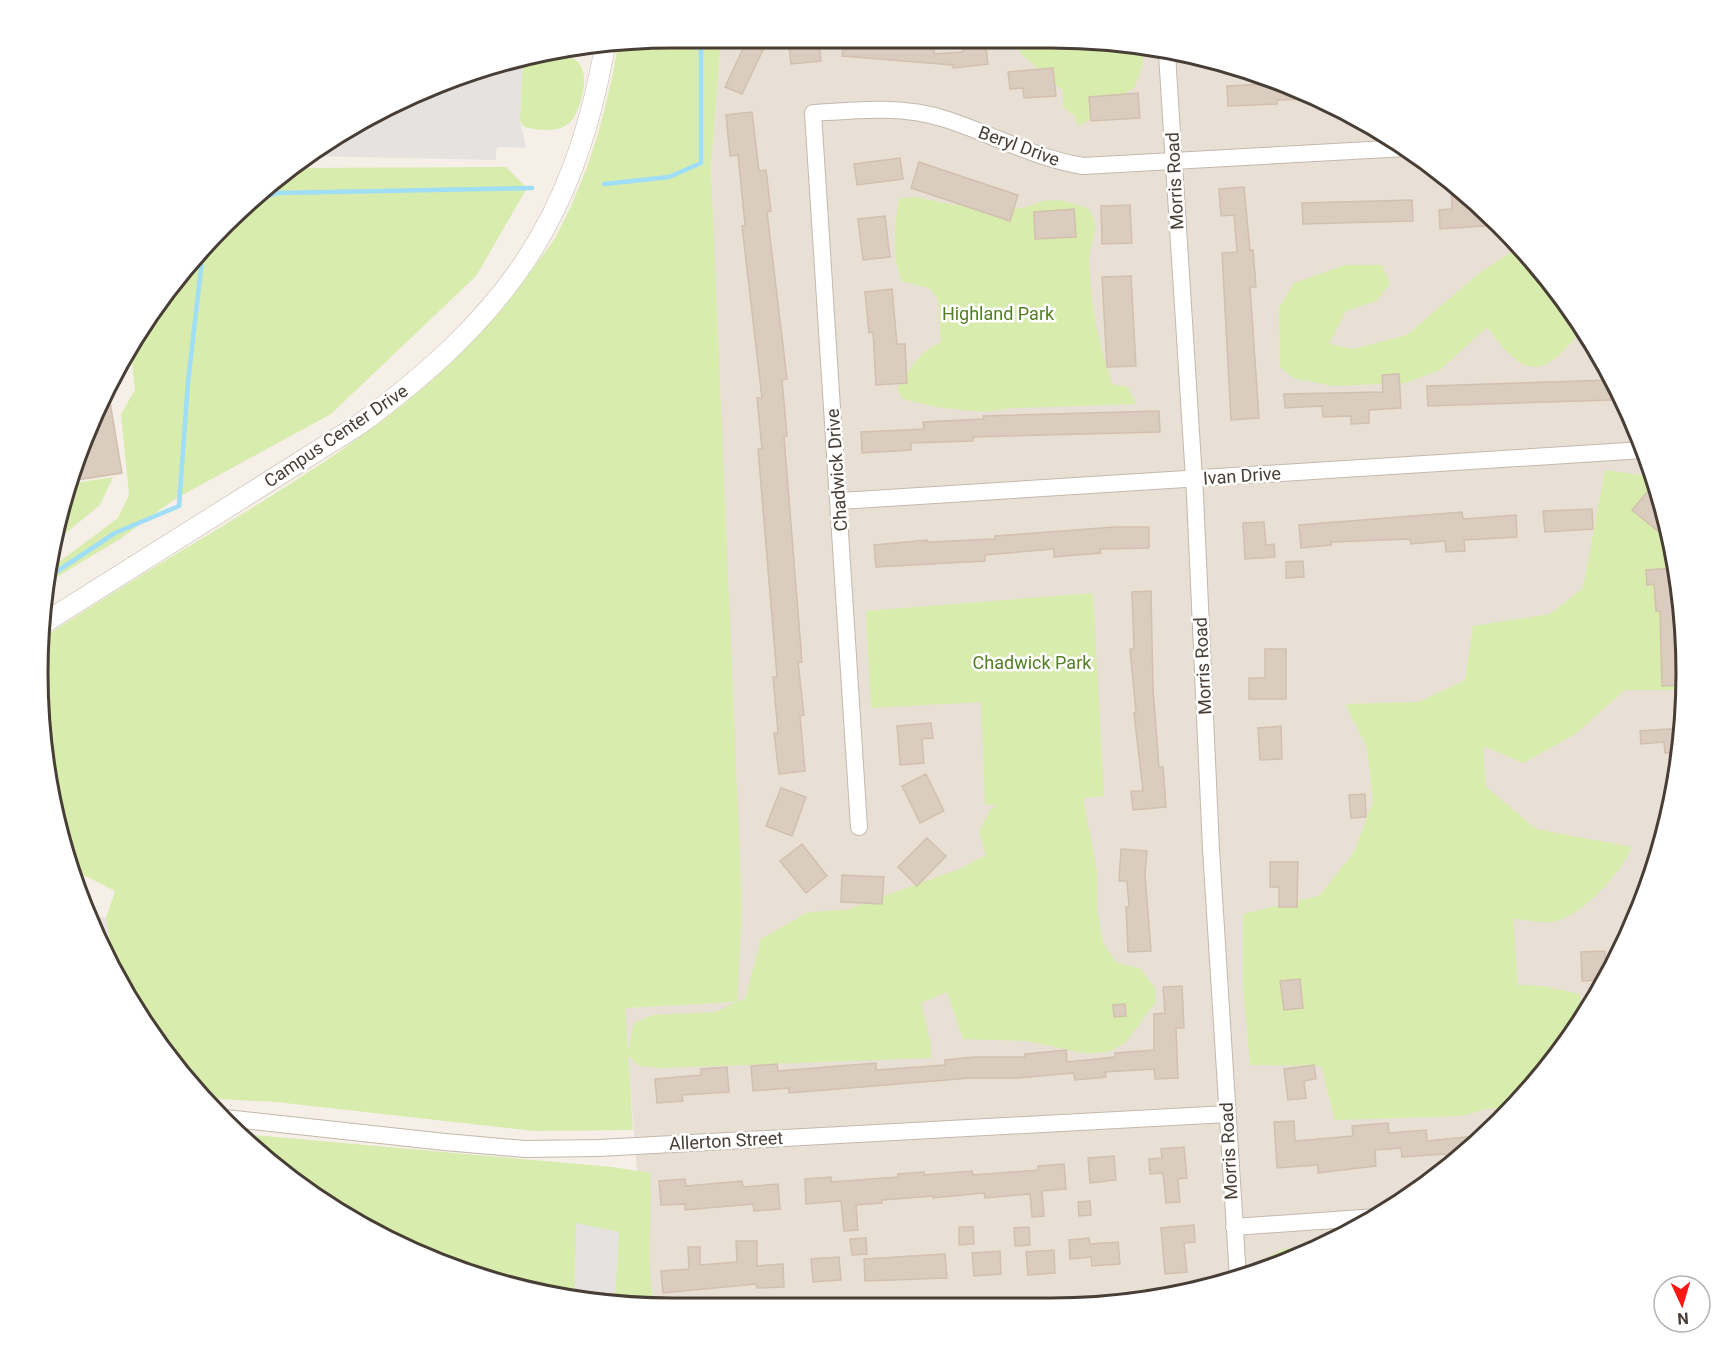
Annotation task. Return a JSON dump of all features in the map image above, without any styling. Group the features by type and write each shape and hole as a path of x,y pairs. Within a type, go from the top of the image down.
{"street":[{"name":"Campus Center Drive","path":"50,619 360,424 400,395 457,345 518,273 558,205 582,144 604,52"},
{"name":"Morris Road","path":"1167,59 1194,479 1211,849 1237,1270"},
{"name":"Beryl Drive","path":"813,113 882,109 927,114 946,119 1039,156 1083,166 1391,149"},
{"name":"Chadwick Drive","path":"813,113 840,501 859,826"},
{"name":"Ivan Drive","path":"840,501 1635,451"},
{"name":"Allerton Street","path":"237,1120 525,1149 1227,1114"},
{"path":"1234,1227 1355,1219"}],"shaded area":[{"path":"720,48 1092,49 1173,60 1252,81 1290,96 1327,112 1398,153 1463,203 1493,231 1521,261 1571,326 1612,397 1628,434 1655,511 1664,551 1671,591 1676,673 1671,755 1664,795 1643,874 1628,912 1612,949 1571,1020 1521,1085 1493,1115 1463,1143 1398,1193 1327,1234 1252,1265 1213,1277 1133,1293 1051,1298 647,1297 624,1008 737,1002 711,170"},
{"path":"523,66 520,121 526,148 499,147 496,149 496,160 322,156 397,112 472,81"},
{"path":"98,917 106,918 110,944"},
{"path":"576,1223 619,1232 615,1295 574,1290"}],"green space":[{"name":"Chadwick Park","path":"720,48 711,170 742,909 737,1002 745,999 761,939 808,912 846,910 959,869 986,855 979,832 990,810 998,805 985,805 981,702 871,708 866,611 1093,593 1104,796 1083,798 1097,871 1097,910 1103,943 1117,963 1140,968 1155,988 1156,1002 1125,1043 1111,1051 1089,1054 1027,1041 963,1039 947,992 921,1003 930,1040 931,1058 661,1068 639,1066 628,1055 633,1130 534,1131 276,1102 216,1099 177,1053 153,1020 112,949 106,918 115,891 81,874 60,795 49,714 49,634 299,479 343,449 427,385 466,349 502,310 553,242 587,168 608,95 617,50","holes":["736,1002 716,1012 652,1015 634,1023 628,1051 625,1008"]},
{"path":"1018,48 1092,49 1142,55 1143,63 1135,87 1078,127 1075,116 1063,107 1063,91 1022,55"},
{"path":"570,57 579,63 584,76 583,93 578,110 571,122 556,129 524,127 520,121 521,68"},
{"path":"506,167 527,188 476,276 331,414 175,499 120,539 55,578 58,563 118,518 129,495 121,414 135,390 132,360 153,326 203,261 261,203 305,168"},
{"name":"Highland Park","path":"915,197 956,205 1023,208 1043,201 1060,200 1088,208 1095,225 1089,265 1092,301 1099,337 1112,384 1128,387 1136,404 1014,408 984,412 936,407 903,399 897,389 906,375 921,356 941,342 938,299 929,288 901,281 896,260 895,230 899,199"},
{"path":"1512,251 1547,293 1577,335 1555,358 1544,365 1533,367 1523,364 1512,356 1487,327 1440,370 1406,383 1333,386 1293,378 1280,367 1279,308 1294,283 1345,265 1382,265 1390,284 1377,301 1346,311 1329,344 1353,349 1407,335 1478,274"},
{"path":"1605,470 1644,475 1655,511 1671,591 1675,632 1676,690 1625,690 1574,735 1523,763 1483,746 1486,787 1536,829 1632,847 1609,881 1574,913 1551,922 1513,919 1518,985 1543,986 1580,994 1580,1005 1547,1053 1500,1108 1462,1116 1335,1120 1321,1066 1250,1065 1243,985 1243,914 1319,896 1354,852 1373,801 1367,748 1345,704 1419,702 1465,680 1473,626 1550,614 1583,588"},
{"path":"113,477 100,505 64,535 69,511 78,483"},
{"path":"252,1135 612,1167 650,1173 649,1257 653,1298 591,1293 511,1277 472,1265 397,1234 360,1214 293,1169"},
{"path":"1286,1248 1292,1249 1264,1260"}],"building":[{"path":"743,48 764,48 742,94 725,87"},
{"path":"789,48 820,48 821,61 791,64"},
{"path":"843,48 934,48 934,54 963,52 963,48 986,48 988,64 953,68 953,65 842,56"},
{"path":"1053,68 1056,96 1024,98 1023,88 1010,89 1008,72"},
{"path":"1260,84 1298,99 1277,100 1277,104 1228,106 1227,86"},
{"path":"1138,93 1140,118 1091,121 1089,97"},
{"path":"752,112 759,171 766,170 771,211 767,212 787,379 782,380 787,436 784,437 802,662 798,662 804,715 800,716 805,771 779,774 774,733 778,733 773,677 777,677 758,449 762,449 757,398 762,398 742,226 745,225 738,155 730,156 726,115"},
{"path":"900,158 903,179 857,185 854,164"},
{"path":"919,162 1018,195 1010,221 911,188"},
{"path":"1244,187 1256,287 1250,287 1259,418 1231,420 1222,253 1237,252 1234,215 1221,216 1219,189"},
{"path":"1451,194 1487,226 1440,229 1439,210 1452,209"},
{"path":"1412,200 1413,221 1303,224 1302,203"},
{"path":"1130,205 1132,243 1102,244 1101,206"},
{"path":"1074,209 1076,237 1035,239 1034,212"},
{"path":"885,216 890,257 863,260 858,219"},
{"path":"1131,276 1136,366 1107,367 1102,277"},
{"path":"892,289 897,344 905,344 907,383 876,385 873,332 869,333 865,292"},
{"path":"1399,374 1401,408 1369,410 1369,423 1351,424 1351,416 1323,417 1322,406 1285,408 1284,394 1383,392 1382,375"},
{"path":"1603,380 1611,395 1611,400 1428,406 1427,386"},
{"path":"110,402 122,473 79,480"},
{"path":"1159,411 1160,432 973,437 973,441 911,443 911,450 862,453 861,432 924,429 923,422 984,419 983,416"},
{"path":"1648,491 1660,533 1632,510"},
{"path":"1592,509 1593,529 1545,532 1543,511"},
{"path":"1462,512 1463,519 1516,515 1517,537 1464,540 1465,551 1446,552 1445,541 1411,544 1410,539 1331,542 1331,545 1301,548 1299,525"},
{"path":"1264,522 1266,545 1274,544 1275,557 1245,559 1243,523"},
{"path":"1114,527 1149,527 1149,548 1100,549 1101,553 1054,557 1054,549 985,555 985,561 876,567 874,545 927,540 928,542 995,539 995,536"},
{"path":"1303,561 1304,577 1286,578 1286,562"},
{"path":"1667,569 1675,632 1676,685 1662,686 1660,611 1656,611 1654,584 1647,585 1646,570"},
{"path":"1151,591 1153,689 1159,767 1163,767 1166,807 1133,810 1131,791 1143,791 1134,713 1136,713 1130,649 1134,649 1132,592"},
{"path":"1265,649 1286,649 1286,699 1249,699 1249,678 1265,678"},
{"path":"931,723 933,738 922,739 924,763 900,765 897,726"},
{"path":"1281,726 1282,759 1260,760 1258,728"},
{"path":"1674,729 1671,753 1665,753 1664,742 1641,744 1640,731"},
{"path":"926,774 944,811 920,823 902,786"},
{"path":"781,788 806,797 792,836 766,826"},
{"path":"1365,794 1366,817 1351,818 1349,795"},
{"path":"927,838 946,856 917,886 898,867"},
{"path":"802,844 827,876 806,893 780,861"},
{"path":"1121,849 1147,851 1145,874 1151,951 1128,952 1127,881 1119,881"},
{"path":"1270,862 1298,862 1297,907 1279,907 1279,887 1270,887"},
{"path":"842,875 884,877 882,904 841,902"},
{"path":"1605,951 1605,962 1595,980 1582,981 1581,952"},
{"path":"1300,979 1303,1008 1284,1010 1280,981"},
{"path":"1182,986 1184,1028 1176,1028 1178,1078 1155,1079 1154,1069 1105,1072 1106,1077 1075,1080 1074,1073 1017,1078 971,1078 789,1093 789,1088 753,1091 751,1066 777,1064 778,1071 876,1063 876,1070 945,1065 945,1060 974,1057 1025,1057 1025,1054 1066,1050 1067,1062 1115,1057 1115,1053 1154,1050 1154,1014 1165,1013 1163,987"},
{"path":"1125,1004 1126,1016 1114,1017 1113,1005"},
{"path":"1314,1065 1316,1079 1304,1081 1306,1098 1288,1100 1284,1069"},
{"path":"727,1067 729,1092 682,1095 683,1101 657,1103 655,1079 701,1075 701,1069"},
{"path":"1294,1121 1295,1141 1353,1136 1352,1126 1388,1123 1389,1133 1426,1130 1427,1141 1470,1137 1446,1157 1445,1154 1402,1157 1401,1148 1375,1150 1376,1166 1318,1173 1318,1165 1277,1168 1274,1122"},
{"path":"1184,1147 1187,1178 1178,1179 1180,1202 1166,1203 1163,1173 1150,1174 1149,1159 1162,1158 1161,1149"},
{"path":"1114,1156 1116,1180 1090,1183 1088,1158"},
{"path":"1064,1164 1066,1189 1042,1191 1044,1216 1032,1217 1030,1194 985,1198 984,1193 933,1198 933,1196 882,1200 882,1203 856,1205 858,1230 844,1231 841,1201 806,1204 805,1179 831,1177 831,1182 898,1177 898,1174 924,1172 924,1175 972,1171 973,1175 1038,1170 1038,1166"},
{"path":"685,1179 686,1186 742,1181 743,1187 778,1184 780,1209 754,1211 753,1204 685,1210 685,1204 661,1205 659,1181"},
{"path":"1090,1201 1091,1215 1079,1216 1078,1202"},
{"path":"1194,1225 1195,1242 1184,1243 1187,1272 1165,1274 1161,1228"},
{"path":"959,1227 973,1227 974,1244 959,1245"},
{"path":"1029,1227 1030,1245 1015,1246 1014,1228"},
{"path":"866,1238 867,1254 852,1255 850,1239"},
{"path":"1089,1238 1090,1244 1118,1242 1120,1264 1092,1266 1091,1257 1070,1259 1069,1240"},
{"path":"736,1241 757,1241 757,1266 783,1264 784,1287 757,1288 756,1284 663,1293 661,1271 689,1269 688,1247 700,1247 700,1265 737,1262"},
{"path":"1054,1250 1055,1273 1028,1275 1026,1252"},
{"path":"1000,1251 1001,1274 974,1276 972,1253"},
{"path":"945,1254 947,1278 865,1281 864,1259"},
{"path":"839,1257 841,1280 813,1282 811,1259"}],"waterway":[{"path":"604,184 669,177 701,163 701,48"},
{"path":"271,195 277,193 532,188"},
{"path":"56,572 115,533 179,506 188,382 202,263"}]}
